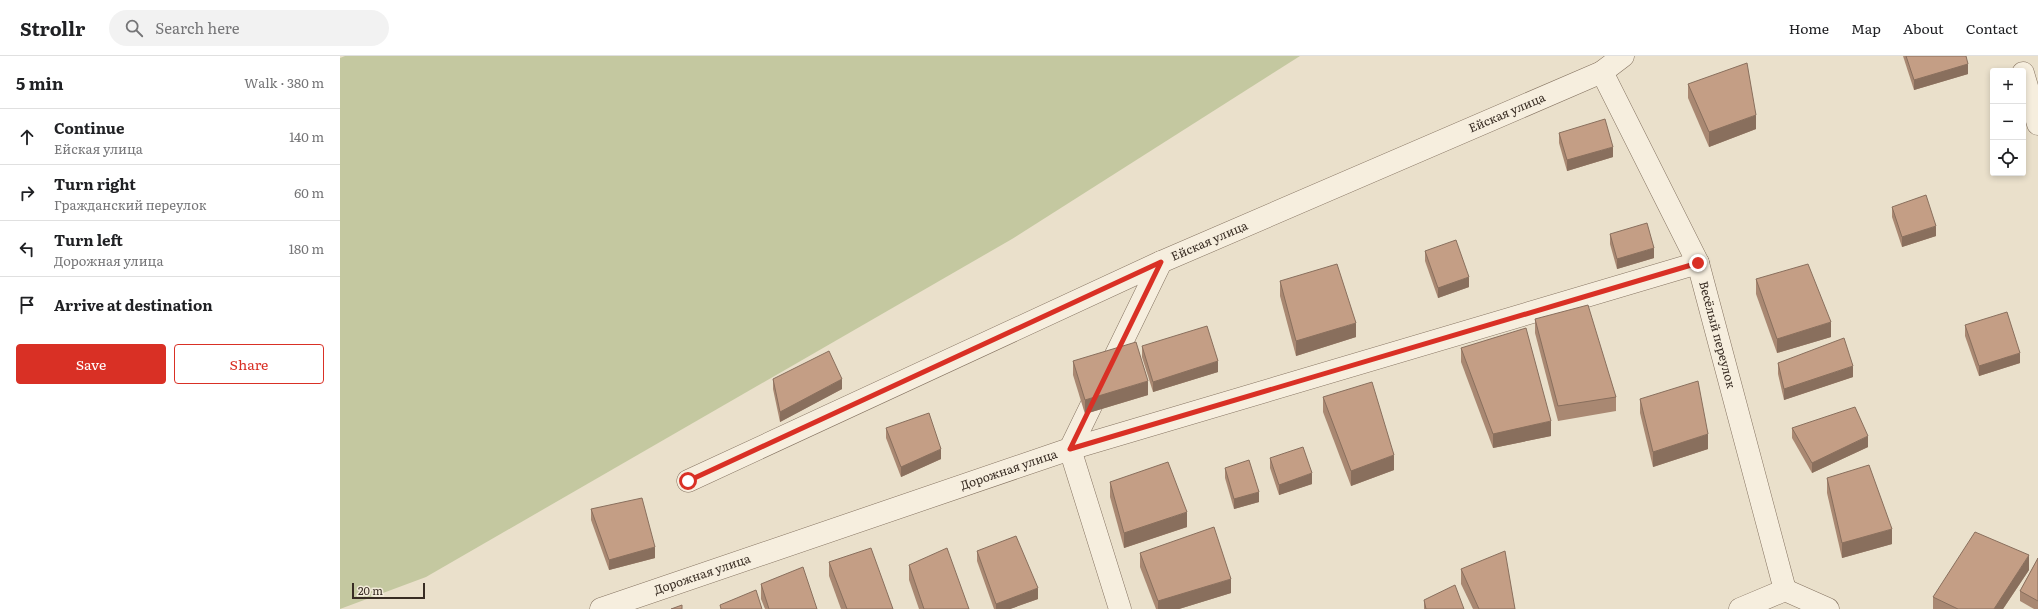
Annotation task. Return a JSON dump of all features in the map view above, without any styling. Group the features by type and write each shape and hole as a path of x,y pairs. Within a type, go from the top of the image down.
{"street":[{"name":"Ейская улица","path":"688,481 1161,262 1602,72 1623,56"},
{"path":"2018,56 2022,68"},
{"name":"Весёлый переулок","path":"1602,72 1698,263 1786,590"},
{"path":"2026,82 2038,124"},
{"path":"1120,609 1070,449 1161,262"},
{"name":"Дорожная улица","path":"601,609 1070,449 1698,263"},
{"path":"1740,609 1786,590 1828,609"}],"green space":[{"path":"345,56 1300,56 1012,239 426,577 340,609 340,58"}],"building":[{"path":"1906,56 1966,56 1968,64 1914,80"},
{"path":"1747,63 1756,115 1709,132 1688,84"},
{"path":"1605,119 1613,147 1567,160 1559,133"},
{"path":"1926,195 1936,226 1902,237 1892,207"},
{"path":"1647,223 1654,248 1617,259 1610,234"},
{"path":"1456,240 1469,277 1438,288 1425,251"},
{"path":"1337,264 1356,323 1296,341 1280,281"},
{"path":"1808,264 1831,322 1777,339 1756,279"},
{"path":"1588,305 1616,397 1558,406 1535,319"},
{"path":"2007,312 2020,353 1979,366 1965,325"},
{"path":"1207,326 1218,361 1153,382 1142,346"},
{"path":"1526,328 1551,421 1493,434 1461,348"},
{"path":"1844,338 1853,366 1784,389 1778,363"},
{"path":"1136,342 1148,381 1085,400 1073,361"},
{"path":"829,351 842,379 780,412 773,379"},
{"path":"1698,381 1708,434 1653,452 1640,399"},
{"path":"1372,382 1394,455 1351,471 1323,397"},
{"path":"1855,407 1868,436 1812,463 1792,428"},
{"path":"929,413 941,449 901,467 886,428"},
{"path":"1303,447 1312,473 1279,485 1270,458"},
{"path":"1249,460 1259,492 1234,499 1225,468"},
{"path":"1168,462 1187,512 1124,533 1110,482"},
{"path":"1869,465 1892,529 1842,543 1827,478"},
{"path":"642,498 655,547 609,560 591,509"},
{"path":"1214,527 1231,579 1158,601 1140,553"},
{"path":"1975,532 2029,555 1994,609 1958,609 1933,597"},
{"path":"1016,536 1038,588 996,604 977,551"},
{"path":"871,548 893,609 847,609 829,562"},
{"path":"947,548 969,609 924,609 909,565"},
{"path":"1505,551 1515,609 1479,609 1461,569"},
{"path":"2038,558 2038,601 2020,591"},
{"path":"803,567 817,609 769,609 761,584"},
{"path":"1455,585 1464,609 1426,609 1424,600"},
{"path":"756,590 762,609 721,609 720,605"},
{"path":"682,605 682,609 671,609"}],"route":[{"path":"688,481 1161,262 1070,449 1698,263"}]}
